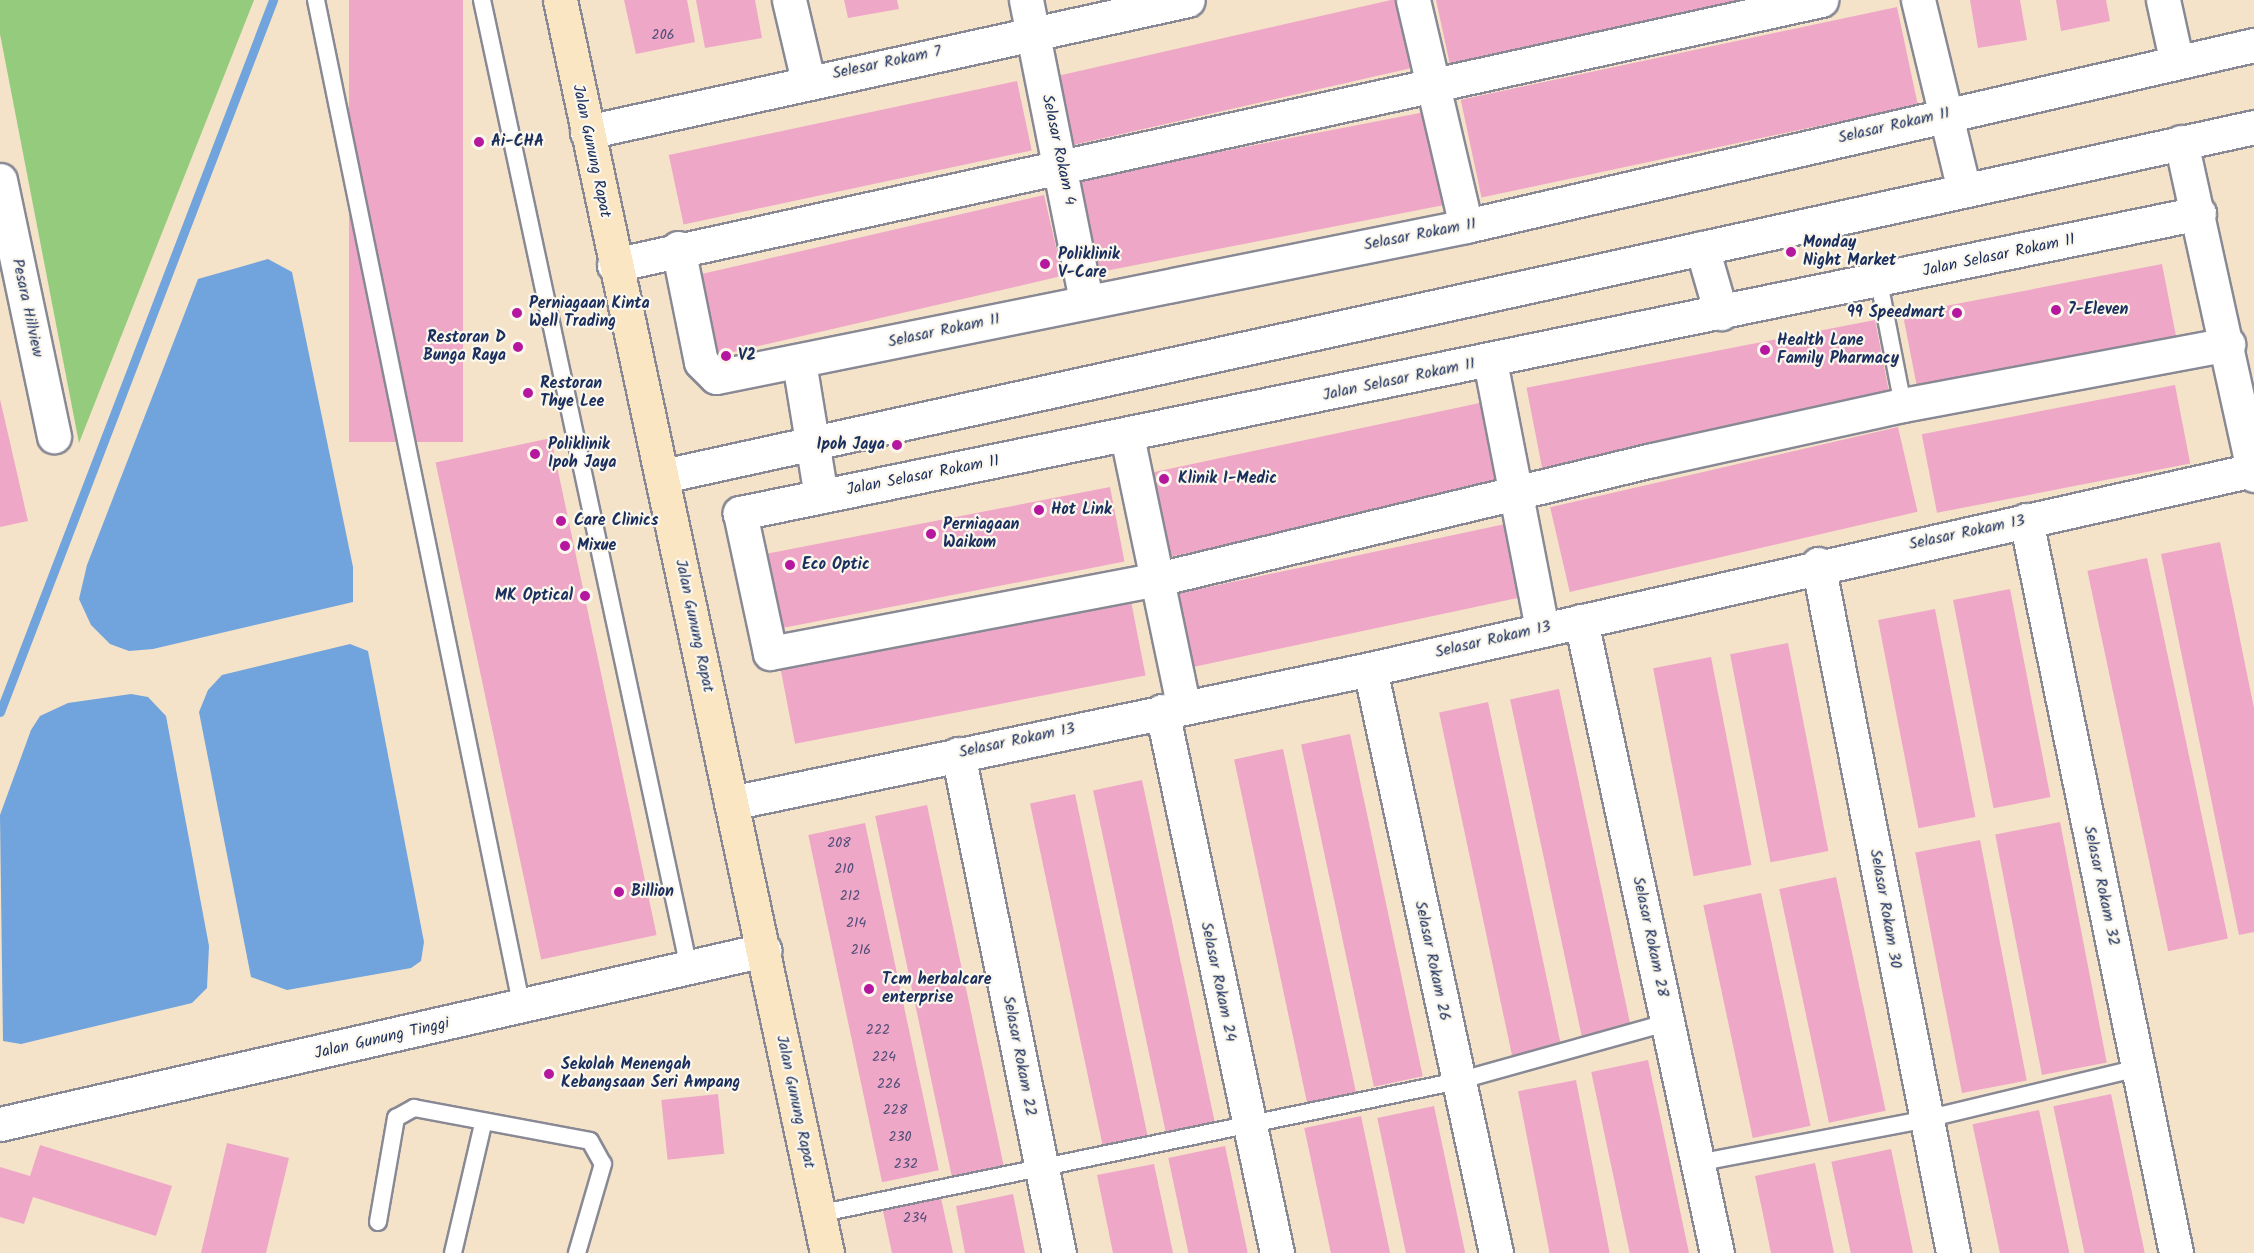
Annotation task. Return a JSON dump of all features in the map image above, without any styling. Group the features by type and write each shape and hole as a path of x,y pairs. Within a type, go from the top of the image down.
{"street":[{"name":"Jalan Gunung Rapat","path":"560,0 614,264 663,476 827,1253"},
{"path":"789,0 807,81"},
{"name":"Selasar Rokam 4","path":"1026,0 1062,164 1086,301"},
{"name":"Selesar Rokam 7","path":"587,132 807,81 1188,0"},
{"path":"1413,0 1431,89 1467,226"},
{"path":"614,264 1062,164 1431,89 1821,0"},
{"path":"1918,0 1964,190"},
{"path":"2163,0 2176,59"},
{"name":"Selasar Rokam 11","path":"678,248 701,362 716,377 1467,226 1947,114 2066,90 2176,59 2254,45"},
{"path":"663,476 2181,141 2252,136"},
{"path":"2181,141 2228,344 2253,472"},
{"name":"Pesara Hillview","path":"0,180 54,436"},
{"name":"Jalan Selasar Rokam 11","path":"1158,579 770,653 740,513 1879,282 2199,213"},
{"path":"1702,248 1721,313"},
{"path":"1158,579 1903,405 2228,344"},
{"path":"1490,361 1520,493 1542,628"},
{"path":"799,362 821,496"},
{"name":"Selasar Rokam 24","path":"1127,436 1158,579 1172,708 1248,1123 1277,1253"},
{"name":"Selasar Rokam 13","path":"731,803 1172,708 1370,669 1818,564 2253,472"},
{"name":"Selasar Rokam 32","path":"2026,520 2176,1253"},
{"name":"Selasar Rokam 30","path":"1818,564 1922,1120 1953,1253"},
{"name":"Selasar Rokam 28","path":"1581,621 1717,1253"},
{"name":"Selasar Rokam 26","path":"1370,669 1496,1253"},
{"name":"Selasar Rokam 22","path":"958,754 1059,1253"},
{"name":"Jalan Gunung Tinggi","path":"0,1124 522,1008 764,950"}],"lane":[{"path":"316,0 522,1008"},
{"path":"482,0 688,968"},
{"path":"1879,282 1903,405"},
{"path":"818,1214 1458,1081 1669,1022"},
{"path":"1697,1164 1922,1120 2139,1068"},
{"path":"378,1222 396,1118 403,1111 414,1108 483,1124 590,1141 600,1152 603,1164 577,1253"},
{"path":"453,1253 483,1124"}],"green space":[{"path":"0,0 254,0 79,443 0,34"}],"water":[{"path":"268,259 292,272 353,567 353,602 153,649 129,651 110,644 91,625 79,599 87,565 198,279"},
{"path":"350,644 368,651 424,942 421,961 411,968 287,990 251,977 199,712 208,690 222,675"},
{"path":"131,694 148,697 166,716 209,946 207,988 192,1003 21,1044 3,1041 0,815 31,730 40,716 68,703"}],"building":[{"path":"349,0 463,0 463,442 349,442"},
{"path":"624,0 687,0 695,42 636,54"},
{"path":"696,0 755,0 762,38 705,48"},
{"path":"844,0 897,0 899,9 848,18"},
{"path":"1391,0 1401,0 1416,67 1069,146 1053,77"},
{"path":"1436,0 1755,0 1450,65"},
{"path":"1970,0 2020,0 2027,40 1978,48"},
{"path":"2056,0 2106,0 2110,21 2061,31"},
{"path":"1897,7 1918,105 1482,198 1461,100"},
{"path":"1017,81 1032,150 684,224 669,155"},
{"path":"1430,111 1448,204 1099,272 1081,179"},
{"path":"1044,195 1063,276 716,356 697,275"},
{"path":"2162,264 2177,339 1917,389 1903,314"},
{"path":"1875,320 1891,402 1543,470 1527,388"},
{"path":"2175,385 2190,464 1937,513 1922,434"},
{"path":"0,399 28,521 0,527"},
{"path":"1489,401 1507,485 1166,557 1149,473"},
{"path":"1898,427 1918,512 1570,592 1550,507"},
{"path":"551,438 657,935 541,959 436,463"},
{"path":"1110,487 1125,562 780,629 765,554"},
{"path":"1510,523 1526,596 1193,667 1177,594"},
{"path":"2220,542 2254,708 2254,932 2239,935 2161,554"},
{"path":"2147,558 2228,938 2168,951 2087,571"},
{"path":"2010,589 2050,797 1994,808 1953,600"},
{"path":"1131,601 1146,676 795,744 781,669"},
{"path":"1935,609 1975,817 1919,828 1878,620"},
{"path":"1788,643 1828,851 1771,862 1730,654"},
{"path":"1711,657 1751,865 1694,876 1653,668"},
{"path":"1559,689 1632,1031 1583,1042 1510,699"},
{"path":"1488,702 1561,1045 1512,1056 1439,712"},
{"path":"1350,734 1423,1076 1374,1087 1301,744"},
{"path":"1283,749 1356,1092 1307,1103 1234,759"},
{"path":"1142,780 1215,1122 1166,1133 1093,790"},
{"path":"1075,794 1149,1140 1104,1150 1030,804"},
{"path":"927,805 1005,1170 953,1181 875,816"},
{"path":"2060,822 2107,1062 2042,1075 1995,835"},
{"path":"865,823 939,1170 882,1182 808,835"},
{"path":"1980,840 2027,1080 1962,1093 1915,853"},
{"path":"1836,877 1886,1111 1829,1123 1779,889"},
{"path":"1761,893 1810,1126 1753,1138 1703,905"},
{"path":"1648,1060 1689,1253 1630,1253 1591,1072"},
{"path":"1576,1080 1610,1253 1550,1253 1518,1091"},
{"path":"718,1094 724,1154 668,1160 661,1100"},
{"path":"2111,1094 2145,1252 2084,1253 2053,1106"},
{"path":"1434,1106 1465,1253 1406,1253 1377,1118"},
{"path":"2039,1110 2069,1253 2000,1253 1972,1124"},
{"path":"1361,1116 1390,1253 1331,1253 1304,1128"},
{"path":"227,1143 289,1158 266,1253 201,1253"},
{"path":"40,1145 172,1186 156,1236 33,1197 24,1224 0,1217 0,1167 30,1176"},
{"path":"1225,1146 1248,1253 1188,1253 1168,1158"},
{"path":"1891,1149 1913,1253 1851,1253 1831,1162"},
{"path":"1815,1163 1834,1253 1771,1253 1755,1176"},
{"path":"1154,1164 1173,1253 1113,1253 1097,1175"},
{"path":"1013,1194 1025,1253 965,1253 956,1206"},
{"path":"941,1198 953,1253 892,1253 883,1211"}],"waterway":[{"path":"0,712 273,0"}],"place":[{"name":"Ai-CHA","path":"479,142"},
{"name":"Monday Night Market","path":"1791,252"},
{"name":"Poliklinik V-Care","path":"1045,264"},
{"name":"7-Eleven","path":"2056,310"},
{"name":"Perniagaan Kinta Well Trading","path":"517,313"},
{"name":"99 Speedmart","path":"1957,313"},
{"name":"Restoran D Bunga Raya","path":"518,347"},
{"name":"Health Lane Family Pharmacy","path":"1765,350"},
{"name":"V2","path":"726,356"},
{"name":"Restoran Thye Lee","path":"528,393"},
{"name":"Ipoh Jaya","path":"897,445"},
{"name":"Poliklinik Ipoh Jaya","path":"535,454"},
{"name":"Klinik I-Medic","path":"1164,479"},
{"name":"Hot Link","path":"1039,510"},
{"name":"Care Clinics","path":"561,521"},
{"name":"Perniagaan Waikom","path":"931,534"},
{"name":"Mixue","path":"565,546"},
{"name":"Eco Optic","path":"790,565"},
{"name":"MK Optical","path":"585,596"},
{"name":"Billion","path":"619,892"},
{"name":"Tcm herbalcare enterprise","path":"869,989"},
{"name":"Sekolah Menengah Kebangsaan Seri Ampang","path":"549,1074"}]}
